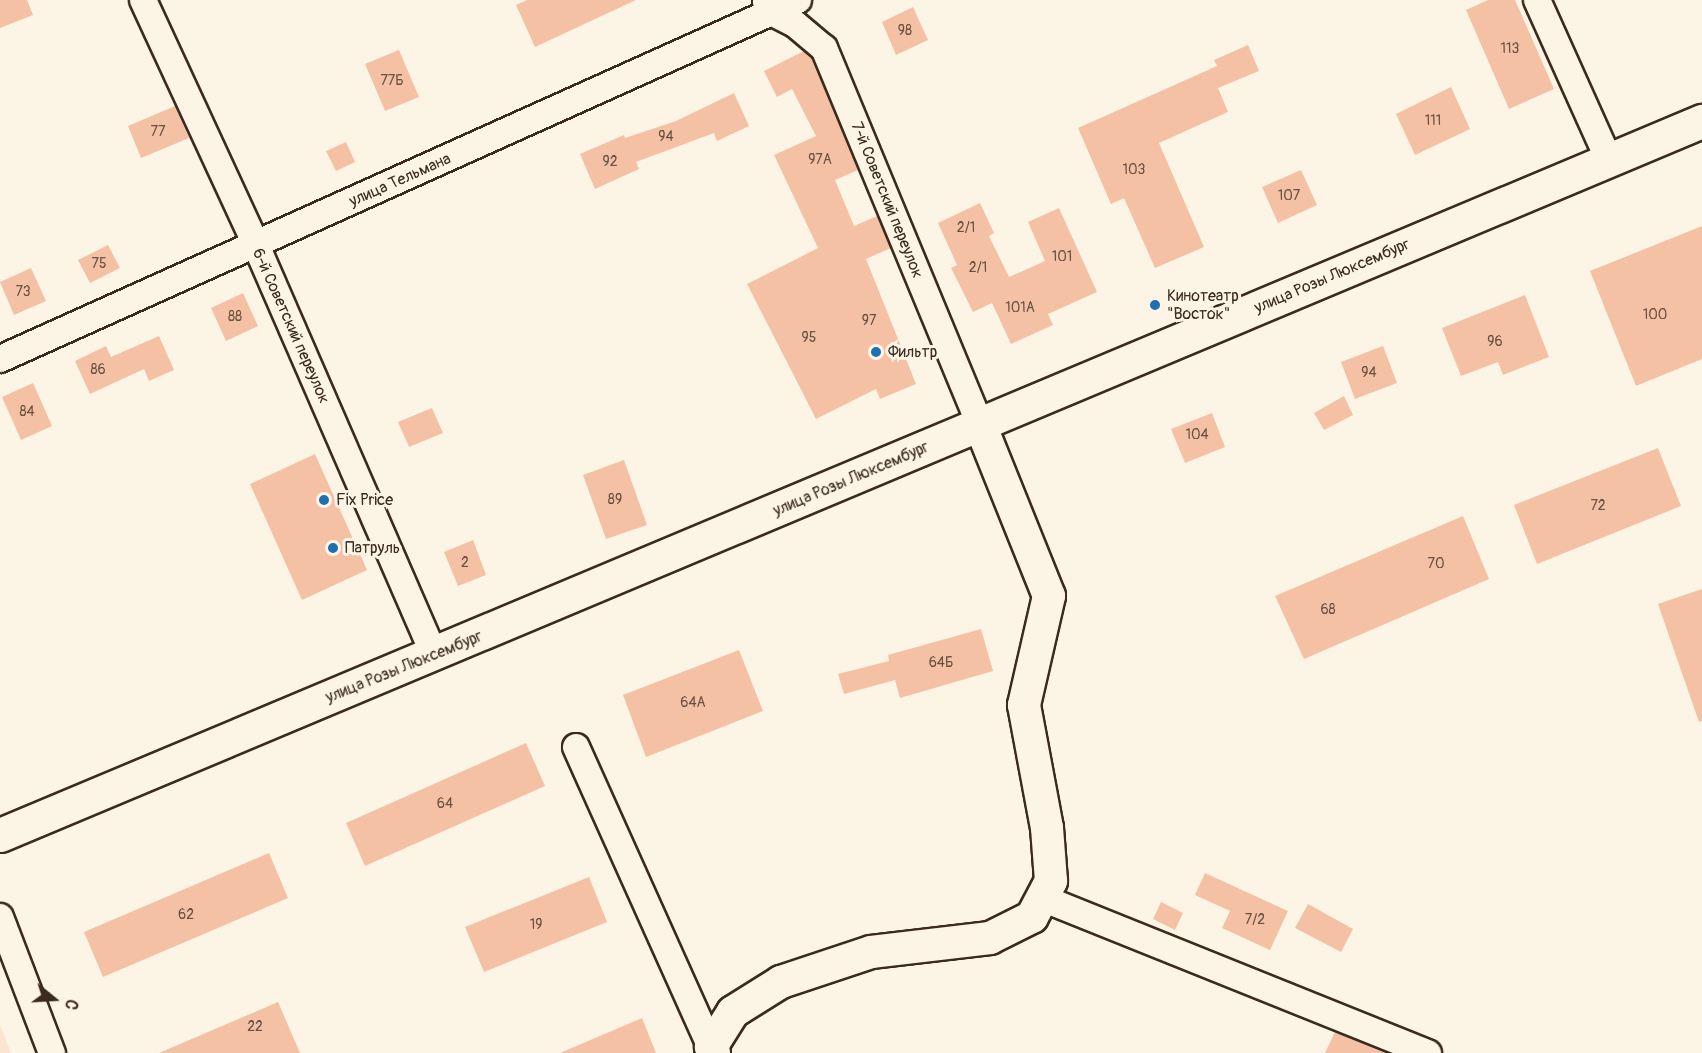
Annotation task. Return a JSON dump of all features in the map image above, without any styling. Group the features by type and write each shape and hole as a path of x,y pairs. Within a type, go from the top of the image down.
{"main road":[{"name":"улица Розы Люксембург","path":"0,835 434,655 1702,121"}],"street":[{"name":"6-й Советский переулок","path":"143,0 256,245 434,655"},
{"name":"улица Тельмана","path":"0,359 256,245 768,6 798,0"},
{"path":"1538,0 1609,160"},
{"name":"7-й Советский переулок","path":"768,6 795,24 824,48 980,424"},
{"path":"712,1050 733,1012 781,982 871,952 990,938 1032,917 1051,880 1047,828 1024,705 1049,596 980,424"},
{"path":"576,747 712,1050"},
{"path":"1042,898 1428,1053"},
{"path":"0,917 52,1053"}],"shaded area":[{"path":"0,1024 11,1053 0,1053"}],"building":[{"path":"0,0 27,0 33,15 0,28"},
{"path":"527,0 636,0 535,47 516,5"},
{"path":"1488,0 1515,0 1554,89 1509,109 1466,10"},
{"path":"913,7 928,40 896,55 882,22"},
{"path":"1248,45 1259,71 1218,88 1228,112 1159,143 1204,247 1155,268 1124,198 1111,204 1078,128 1217,66 1214,60"},
{"path":"399,50 419,97 385,111 365,64"},
{"path":"804,51 812,57 858,170 835,180 854,226 877,216 891,248 866,259 916,384 880,399 876,389 816,419 747,284 818,248 774,155 816,136 792,89 777,97 764,71"},
{"path":"1451,87 1470,129 1415,155 1396,114"},
{"path":"734,93 749,126 717,141 714,133 636,162 639,169 595,189 580,154 624,135 625,138 676,121"},
{"path":"175,106 189,138 141,158 128,126"},
{"path":"346,142 355,162 336,171 326,151"},
{"path":"1301,170 1317,205 1278,223 1262,187"},
{"path":"980,203 994,233 989,236 1009,277 1045,261 1028,222 1059,208 1097,292 1048,314 1053,325 1011,344 992,303 973,312 951,268 957,265 938,223"},
{"path":"1702,226 1702,359 1636,386 1590,271"},
{"path":"108,245 120,268 90,283 78,260"},
{"path":"31,268 46,301 14,315 0,282"},
{"path":"243,293 258,326 226,341 211,308"},
{"path":"1525,295 1549,357 1503,375 1498,362 1461,376 1442,328"},
{"path":"159,336 174,370 149,381 144,369 90,394 75,361 106,346 111,357"},
{"path":"1383,346 1397,383 1355,399 1341,362"},
{"path":"33,383 52,426 21,440 2,397"},
{"path":"1344,396 1353,415 1324,430 1314,413"},
{"path":"432,408 443,433 409,447 398,422"},
{"path":"1212,413 1225,447 1185,463 1171,429"},
{"path":"1658,448 1681,506 1537,564 1514,505"},
{"path":"315,454 367,570 302,600 250,484"},
{"path":"624,460 647,525 606,539 583,475"},
{"path":"1463,516 1489,579 1304,659 1275,596"},
{"path":"473,540 486,575 458,586 444,552"},
{"path":"1702,589 1702,721 1699,722 1658,604"},
{"path":"981,629 993,671 900,698 895,680 844,694 838,674 889,661 888,655"},
{"path":"739,650 763,711 646,757 623,695"},
{"path":"526,743 545,786 365,866 346,823"},
{"path":"269,853 288,898 103,977 84,932"},
{"path":"1205,873 1288,911 1270,950 1222,928 1230,911 1195,895"},
{"path":"589,877 607,922 484,972 465,927"},
{"path":"1161,902 1183,913 1175,930 1153,919"},
{"path":"1308,904 1353,929 1341,952 1295,928"},
{"path":"278,1002 300,1053 159,1053"},
{"path":"642,1018 656,1053 560,1053"},
{"path":"1335,1032 1388,1053 1325,1053"}],"place":[{"name":"Кинотеатр \"Восток\"","path":"1155,305"},
{"name":"Фильтр","path":"876,352"},
{"name":"Fix Price","path":"324,500"},
{"name":"Патруль","path":"333,548"}]}
